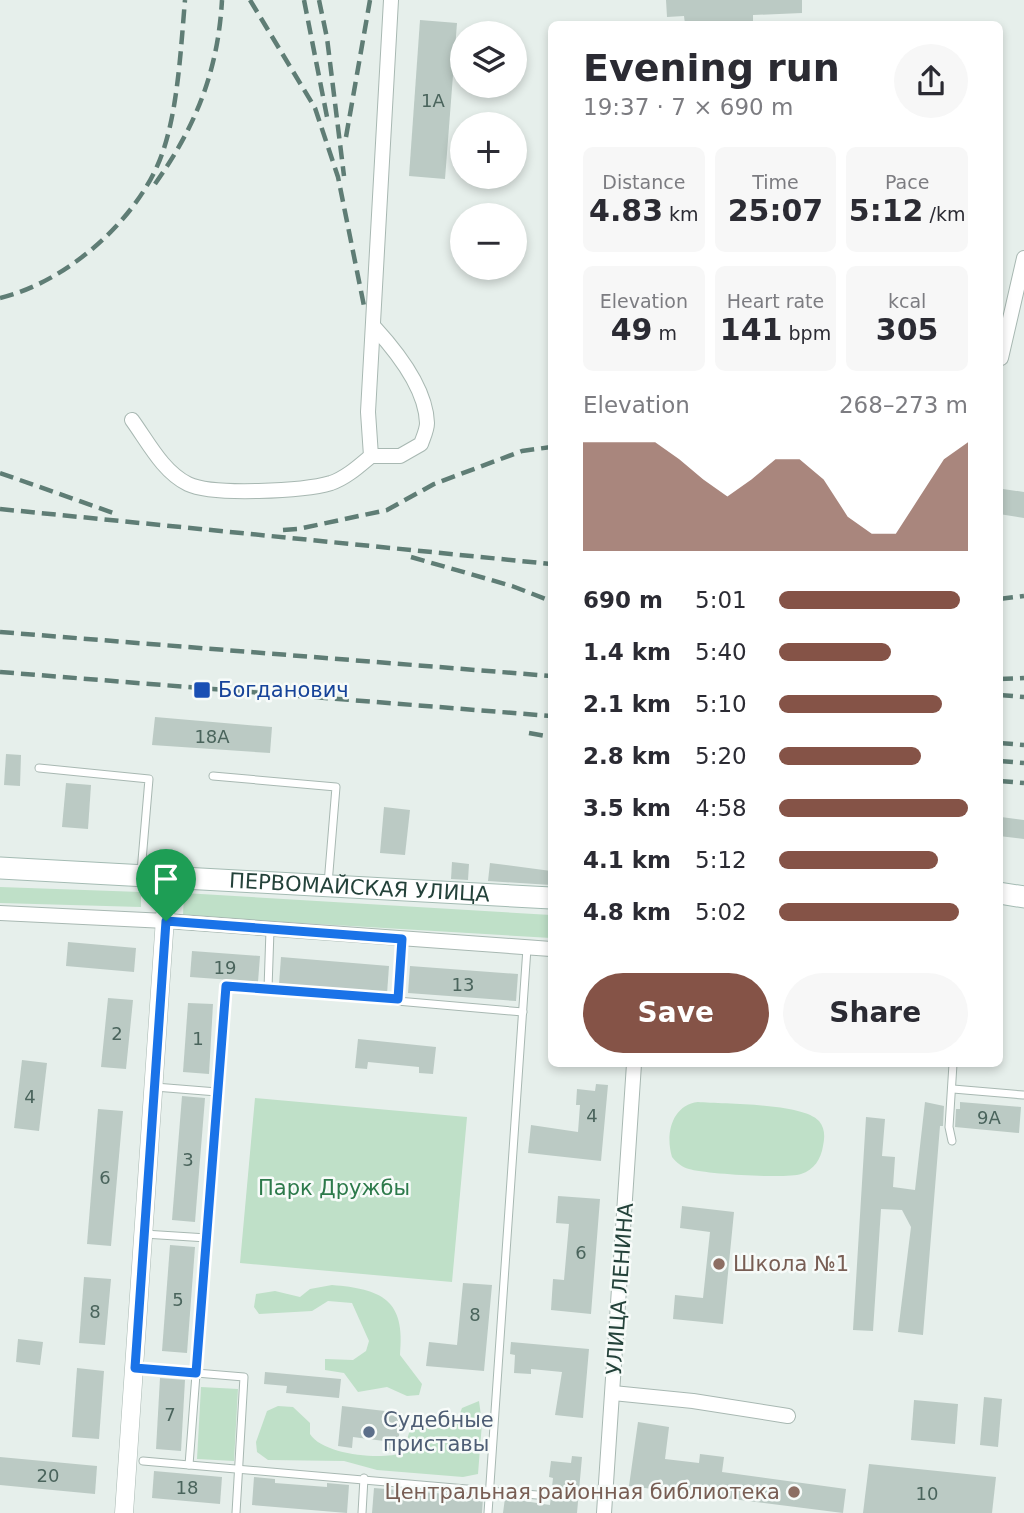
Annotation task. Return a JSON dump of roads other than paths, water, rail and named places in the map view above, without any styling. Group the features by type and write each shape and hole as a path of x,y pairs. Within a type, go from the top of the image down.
{"main road":[{"name":"ПЕРВОМАЙСКАЯ УЛИЦА","path":"0,868 141,873 470,896 548,898"},
{"path":"1003,894 1024,897"}],"street":[{"path":"371,456 368,412 375,328 391,0"},
{"path":"1003,349 1024,258"},
{"path":"132,420 166,468 189,485 227,490 296,489 333,482 371,456 400,456 421,444 427,423 417,388 399,354 375,328"},
{"path":"124,1513 168,875"},
{"path":"0,913 166,921 548,949"},
{"name":"УЛИЦА ЛЕНИНА","path":"604,1513 634,1067"},
{"path":"613,1393 693,1401 788,1416"}],"lane":[{"path":"39,768 149,779 141,873"},
{"path":"213,776 336,787 328,884"},
{"path":"268,989 270,930"},
{"path":"398,999 402,939"},
{"path":"488,1513 527,947"},
{"path":"189,1465 226,986 523,1012"},
{"path":"952,1142 949,1127 954,1067"},
{"path":"154,1087 217,1092"},
{"path":"953,1088 1023,1095"},
{"path":"144,1234 207,1238"},
{"path":"135,1368 244,1377 236,1513"},
{"path":"143,1461 537,1495"},
{"path":"362,1513 364,1478"}],"railway":[{"path":"0,298 25,290 75,263 118,224 151,178 162,154 172,118 185,0"},
{"path":"155,184 182,141 202,97 216,51 222,0"},
{"path":"250,0 315,108 338,177 365,311"},
{"path":"304,0 328,122"},
{"path":"319,0 327,38 344,176"},
{"path":"346,137 370,0"},
{"path":"283,530 387,510 434,484 522,451 548,447"},
{"path":"0,473 116,514"},
{"path":"0,509 548,564"},
{"path":"411,557 512,586 548,600"},
{"path":"1003,599 1024,596"},
{"path":"0,632 548,676"},
{"path":"0,672 548,716"},
{"path":"1003,679 1024,678"},
{"path":"1003,695 1024,697"},
{"path":"529,733 548,736"},
{"path":"1003,743 1024,745"},
{"path":"1003,761 1024,763"},
{"path":"1003,781 1024,783"}],"place":[{"name":"Богданович","path":"202,690"},
{"name":"Школа №1","path":"719,1264"},
{"name":"Судебные приставы","path":"369,1432"},
{"name":"Центральная районная библиотека","path":"794,1492"}],"park label":[{"name":"Парк Дружбы","path":"334,1188"}]}
